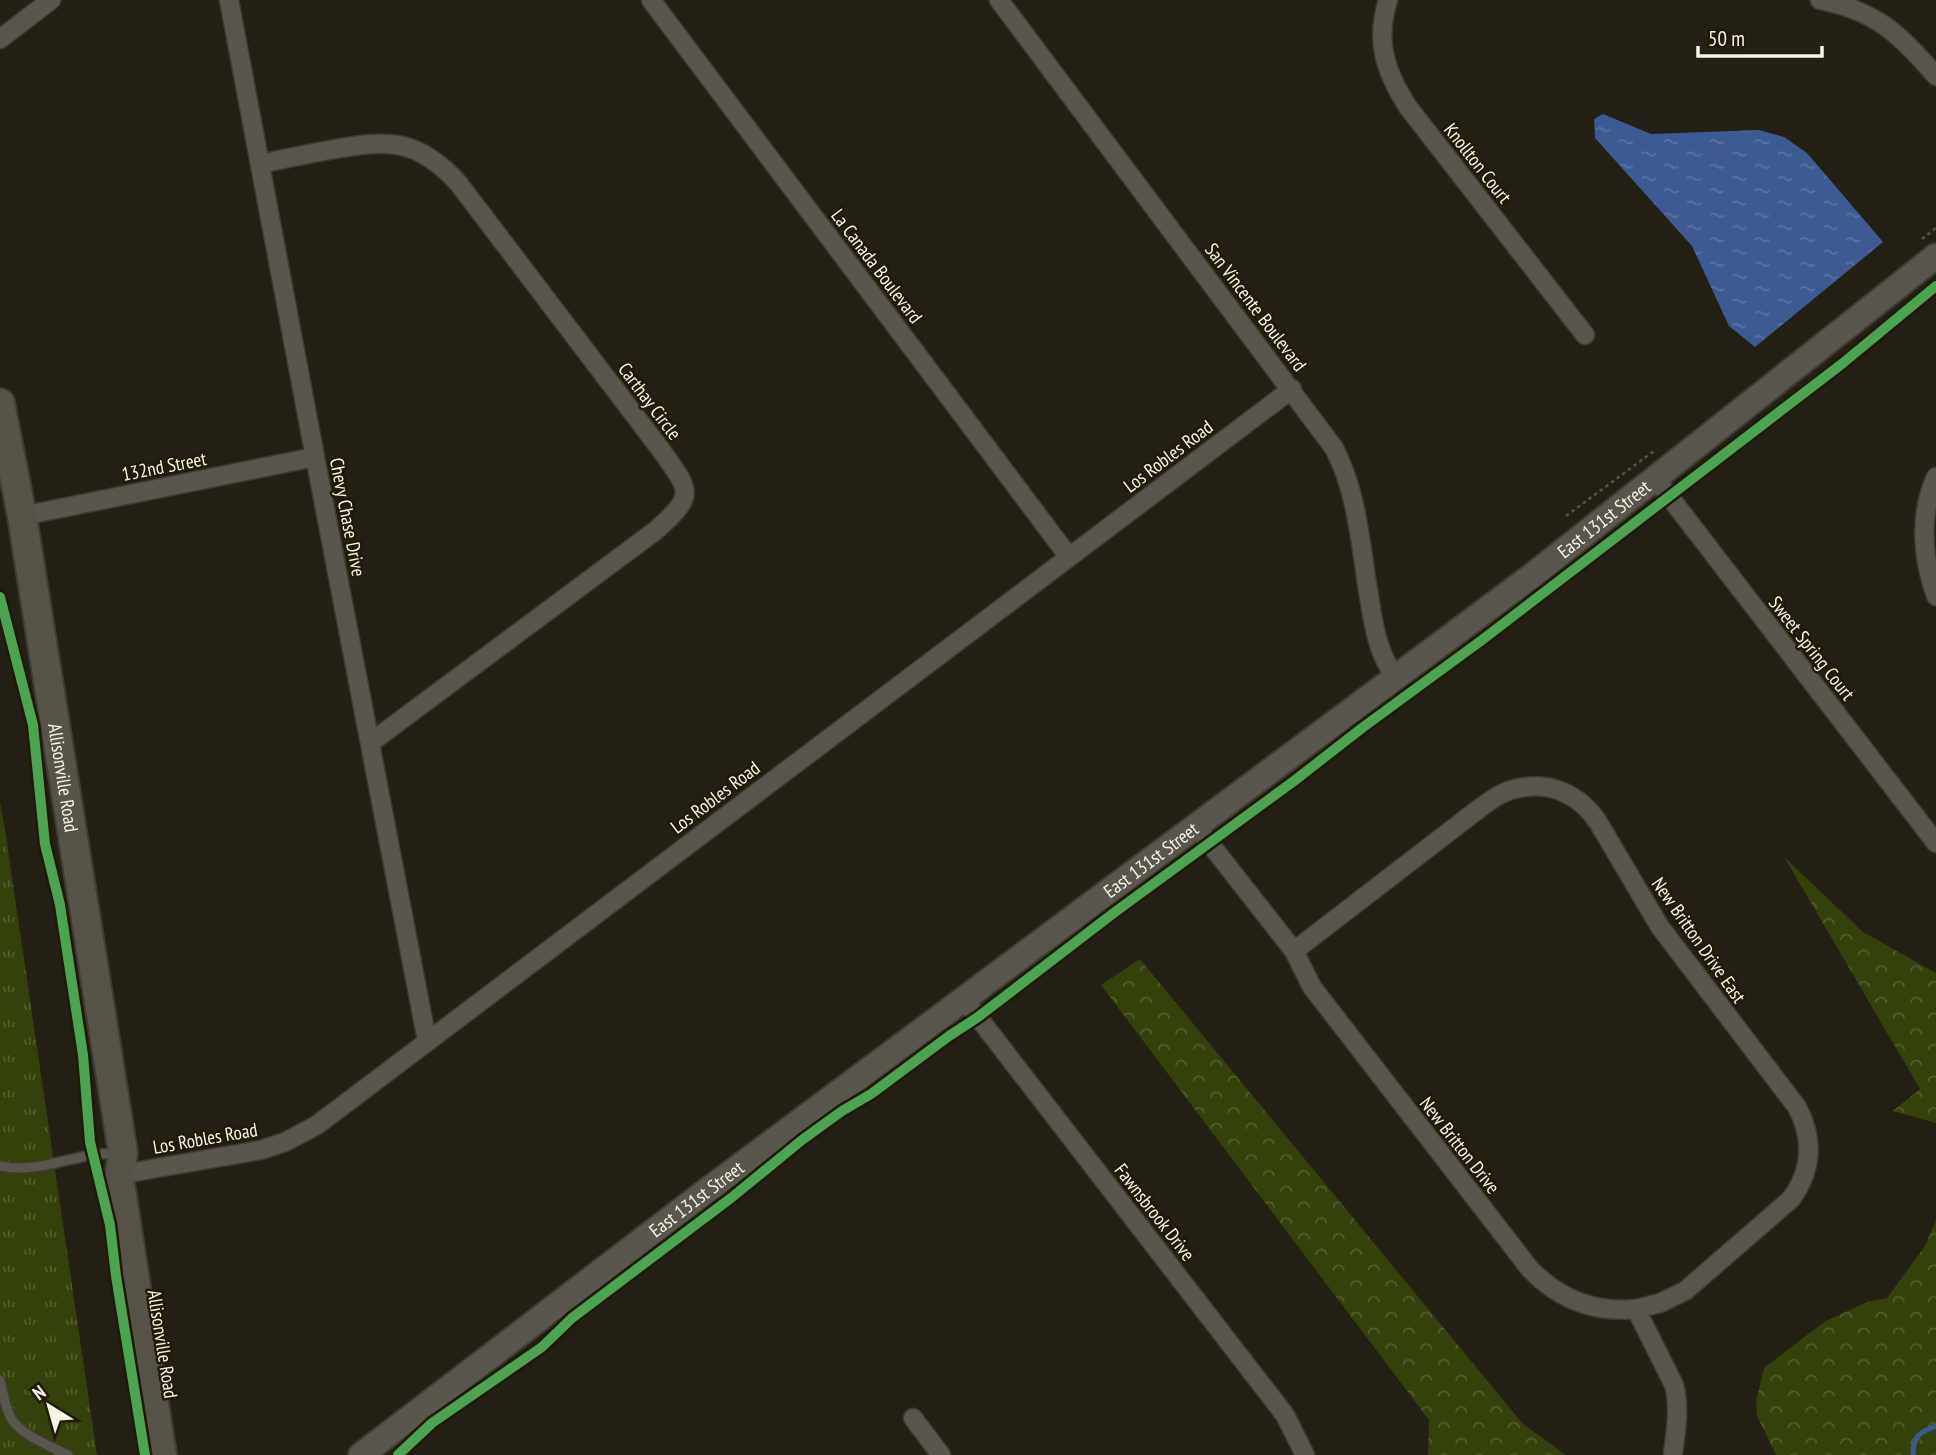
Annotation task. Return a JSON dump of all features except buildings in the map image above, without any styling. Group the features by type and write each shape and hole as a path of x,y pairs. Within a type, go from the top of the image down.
{"main road":[{"name":"Allisonville Road","path":"0,403 22,516 128,1163 181,1455"},
{"name":"Allisonville Road","path":"128,1163 119,1177 162,1455"}],"street":[{"path":"0,39 51,0"},
{"name":"Chevy Chase Drive","path":"229,0 427,1041"},
{"name":"La Canada Boulevard","path":"650,0 1069,557"},
{"name":"San Vincente Boulevard","path":"999,0 1334,448 1349,482 1355,507 1374,630 1385,663 1395,677"},
{"name":"Knollton Court","path":"1388,0 1382,29 1382,46 1390,77 1397,90 1585,335"},
{"path":"1820,0 1861,11 1882,24 1910,47 1936,76"},
{"name":"Carthay Circle","path":"260,164 385,142 405,146 435,159 460,184 661,450 685,486 686,496 680,508 655,531 370,743"},
{"name":"East 131st Street","path":"361,1455 668,1220 1533,575 1936,257"},
{"name":"Los Robles Road","path":"128,1163 261,1150 285,1142 317,1125 1292,389"},
{"name":"132nd Street","path":"22,516 315,457"},
{"path":"1936,477 1928,500 1924,529 1925,555 1936,596"},
{"name":"Sweet Spring Court","path":"1655,478 1936,843"},
{"name":"New Britton Drive East","path":"1294,951 1502,794 1527,787 1551,788 1572,796 1587,807 1660,928 1797,1107 1809,1140 1807,1169 1791,1199 1685,1291 1667,1301 1636,1309"},
{"name":"New Britton Drive","path":"1196,826 1294,951 1312,987 1535,1275 1564,1296 1585,1305 1614,1310 1636,1309"},
{"name":"Fawnsbrook Drive","path":"964,999 1285,1415 1305,1455"},
{"path":"1636,1309 1674,1385 1677,1417 1673,1453"},
{"path":"913,1418 941,1455"}],"lane":[{"path":"0,1167 54,1164 93,1154 128,1163"},
{"path":"0,1380 10,1417 16,1425 68,1455"}],"green space":[{"path":"0,802 5,830 97,1455 0,1455"},
{"path":"1784,857 1863,932 1936,973 1936,1123 1893,1111 1920,1089"},
{"path":"1140,959 1523,1424 1566,1455 1428,1455 1429,1420 1101,985"},
{"path":"1936,1220 1936,1455 1776,1455 1757,1416 1756,1401 1764,1368 1824,1322 1867,1302 1887,1298 1925,1246"}],"water":[{"path":"1603,114 1651,134 1759,130 1784,137 1807,153 1883,242 1755,347 1729,326 1692,246 1595,138 1594,119"}],"waterway":[{"path":"1913,1455 1918,1436 1936,1426"}],"cycle path":[{"path":"398,1455 432,1423 542,1347 572,1318 731,1198 802,1140 978,1017 1482,640 1843,363 1936,286"},
{"path":"0,597 33,725 45,844 60,905 83,1055 90,1142 110,1225 145,1455"}]}
